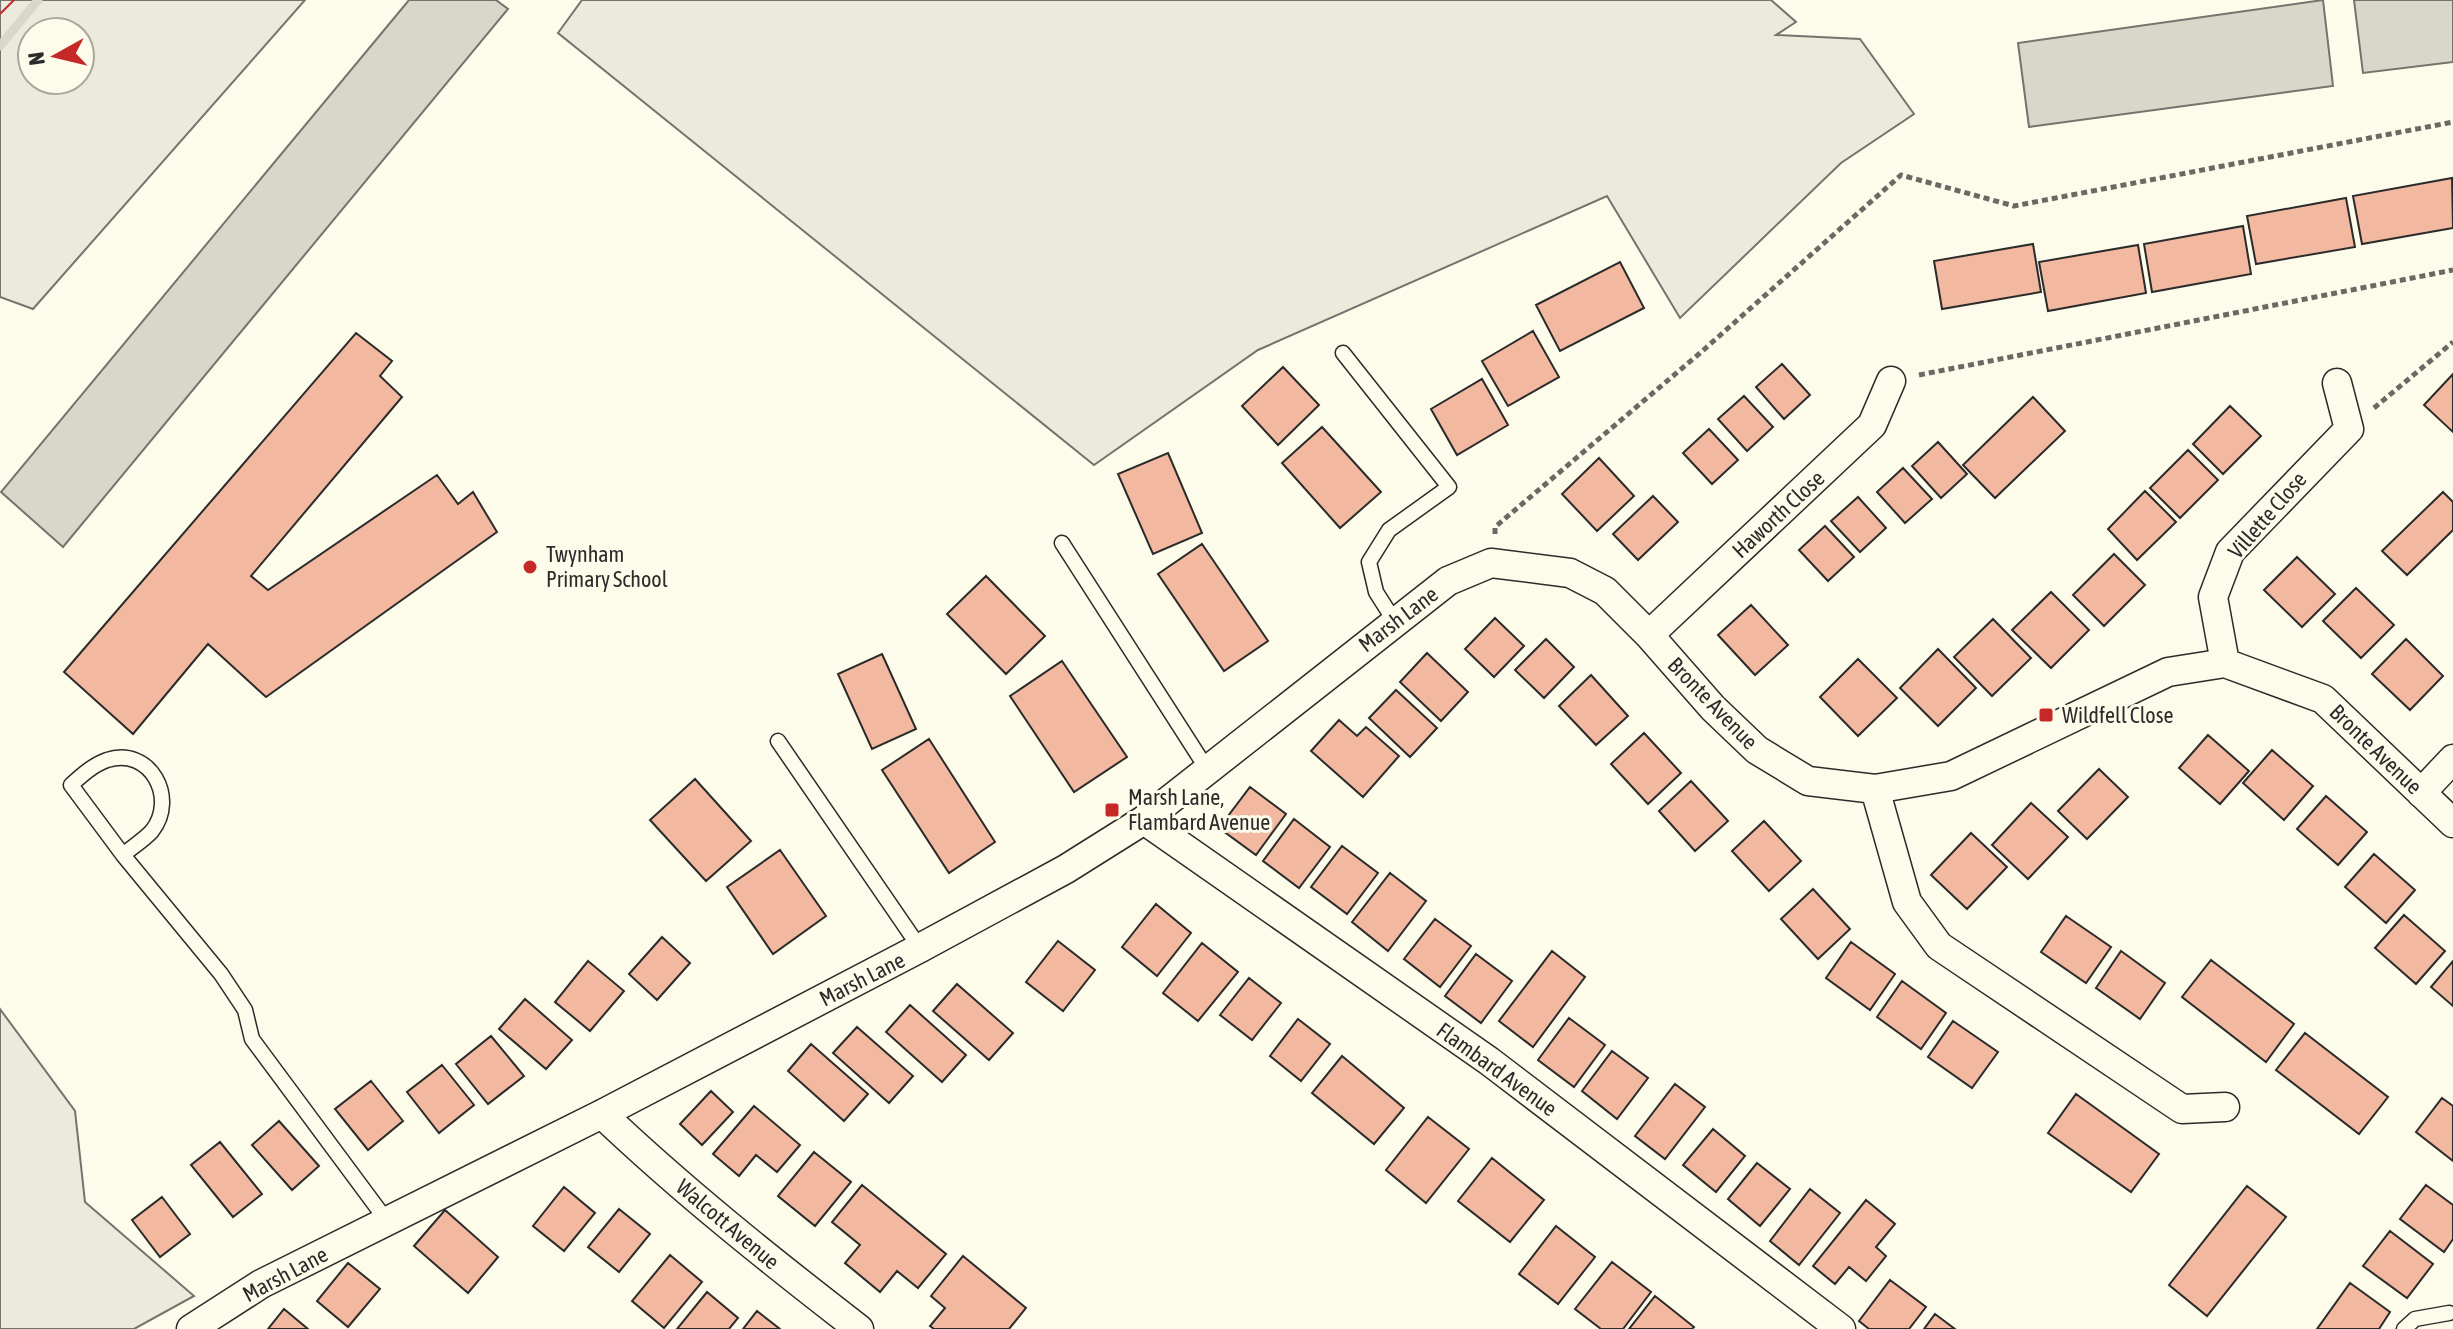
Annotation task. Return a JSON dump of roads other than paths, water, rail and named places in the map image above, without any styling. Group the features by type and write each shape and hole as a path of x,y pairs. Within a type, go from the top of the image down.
{"street":[{"name":"Haworth Close","path":"1649,635 1872,425 1891,381"},
{"name":"Villette Close","path":"2225,663 2213,597 2230,552 2349,429 2337,383"},
{"name":"Marsh Lane","path":"191,1329 261,1284 602,1114 1066,869 1144,820 1448,581 1491,563"},
{"name":"Bronte Avenue","path":"1491,563 1570,573 1605,591 1649,635 1713,708 1757,750 1808,781 1875,789 1951,776 2168,672 2225,663 2323,699 2453,823"},
{"path":"2421,793 2453,759"},
{"path":"1875,789 1907,902 1939,946 2182,1109 2225,1107"},
{"name":"Flambard Avenue","path":"1144,820 1489,1061 1841,1329"},
{"name":"Walcott Avenue","path":"602,1114 649,1158 859,1329"}],"lane":[{"path":"1343,353 1449,487 1389,530 1369,562 1376,592 1395,622"},
{"path":"1062,543 1207,769"},
{"path":"778,741 920,948"},
{"path":"123,855 151,831 159,818 162,791 156,774 142,763 123,758 97,765 71,785 123,855 221,974 245,1010 252,1039 387,1221"},
{"path":"2404,1329 2415,1319 2452,1312"}],"waterway":[{"path":"0,46 38,0"}],"place":[{"name":"Twynham Primary School","path":"530,567"},
{"name":"Wildfell Close","path":"2046,715"},
{"name":"Marsh Lane, Flambard Avenue","path":"1112,810"}]}
